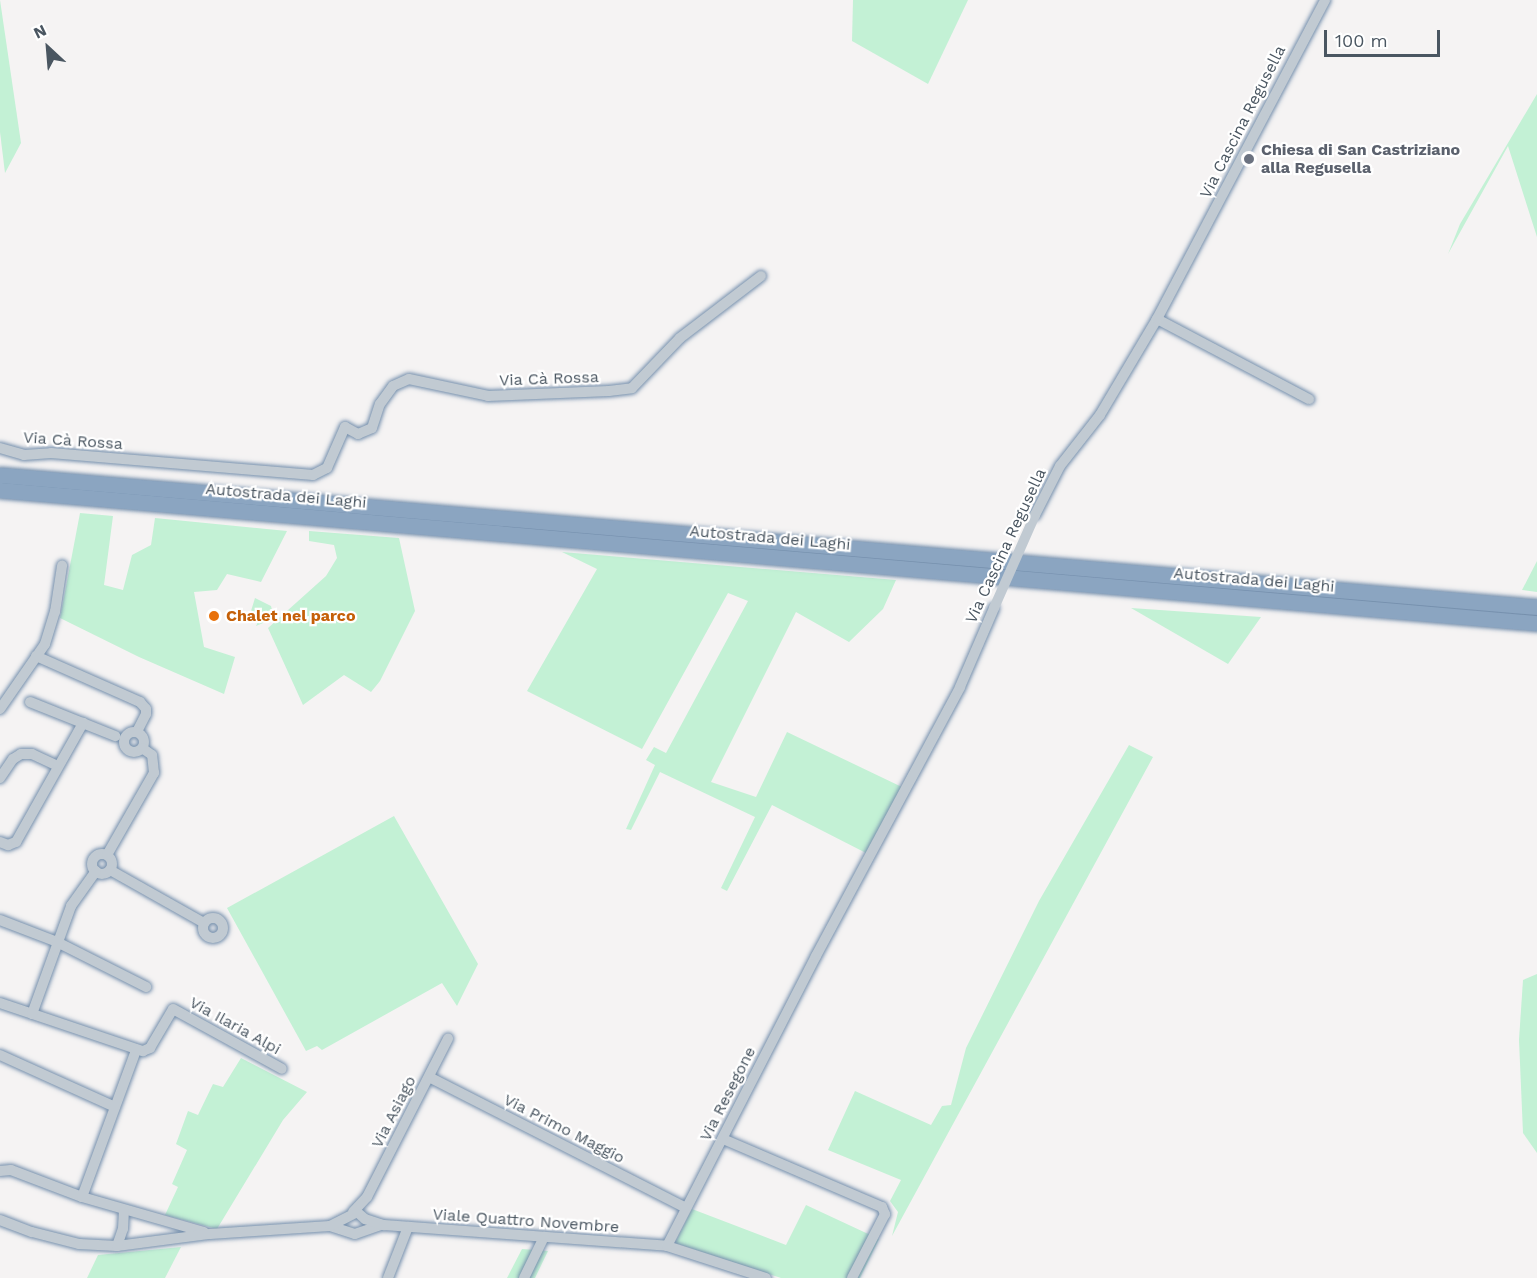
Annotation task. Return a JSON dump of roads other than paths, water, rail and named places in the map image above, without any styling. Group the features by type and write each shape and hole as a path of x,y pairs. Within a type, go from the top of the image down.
{"highway":[{"name":"Autostrada dei Laghi","path":"0,475 1537,607"},
{"name":"Autostrada dei Laghi","path":"0,490 1537,622"}],"street":[{"name":"Via Cascina Regusella","path":"816,956 960,687 1035,515 1060,466 1100,415 1157,319 1325,0"},
{"name":"Via Cà Rossa","path":"0,447 24,455 51,453 313,475 327,468 345,427 358,434 372,428 380,404 393,386 409,379 488,396 609,392 632,388 680,338 760,276"},
{"path":"1157,319 1309,399"},
{"path":"0,709 45,644 55,612 63,566"},
{"path":"36,656 140,702 146,709 146,714 137,732"},
{"path":"30,702 115,736"},
{"path":"0,842 8,845 16,842 83,723"},
{"path":"131,732 137,732 144,739 142,748 133,752 125,746 126,736 131,732"},
{"path":"107,855 154,773 152,755 142,748"},
{"path":"0,778 13,759 21,754 32,754 58,766"},
{"path":"96,871 93,860 100,854 107,855 111,860 110,870"},
{"path":"96,871 105,873 110,870"},
{"path":"110,870 204,923"},
{"path":"32,1014 71,906 96,871"},
{"path":"0,920 57,942 146,987"},
{"name":"Via Resegone","path":"667,1246 816,956"},
{"path":"0,1003 136,1050 82,1197"},
{"name":"Via Ilaria Alpi","path":"136,1050 143,1051 150,1048 173,1009 282,1069"},
{"name":"Via Asiago","path":"359,1218 367,1197 448,1039"},
{"path":"0,1055 115,1107"},
{"name":"Via Primo Maggio","path":"429,1077 686,1208"},
{"path":"723,1139 882,1207 885,1214 852,1278"},
{"path":"0,1171 11,1170 82,1197 210,1234"},
{"path":"117,1246 123,1229 124,1209"},
{"path":"0,1220 32,1232 79,1244 117,1246 210,1234 330,1226 359,1218"},
{"path":"347,1231 344,1224 359,1218"},
{"path":"330,1226 359,1234 359,1218"},
{"name":"Viale Quattro Novembre","path":"359,1218 384,1225 667,1246 766,1278"},
{"path":"388,1278 408,1227"},
{"path":"524,1278 544,1237"}],"place":[{"name":"Chiesa di San Castriziano alla Regusella","path":"1249,159"},
{"name":"Chalet nel parco","path":"214,616"}]}
